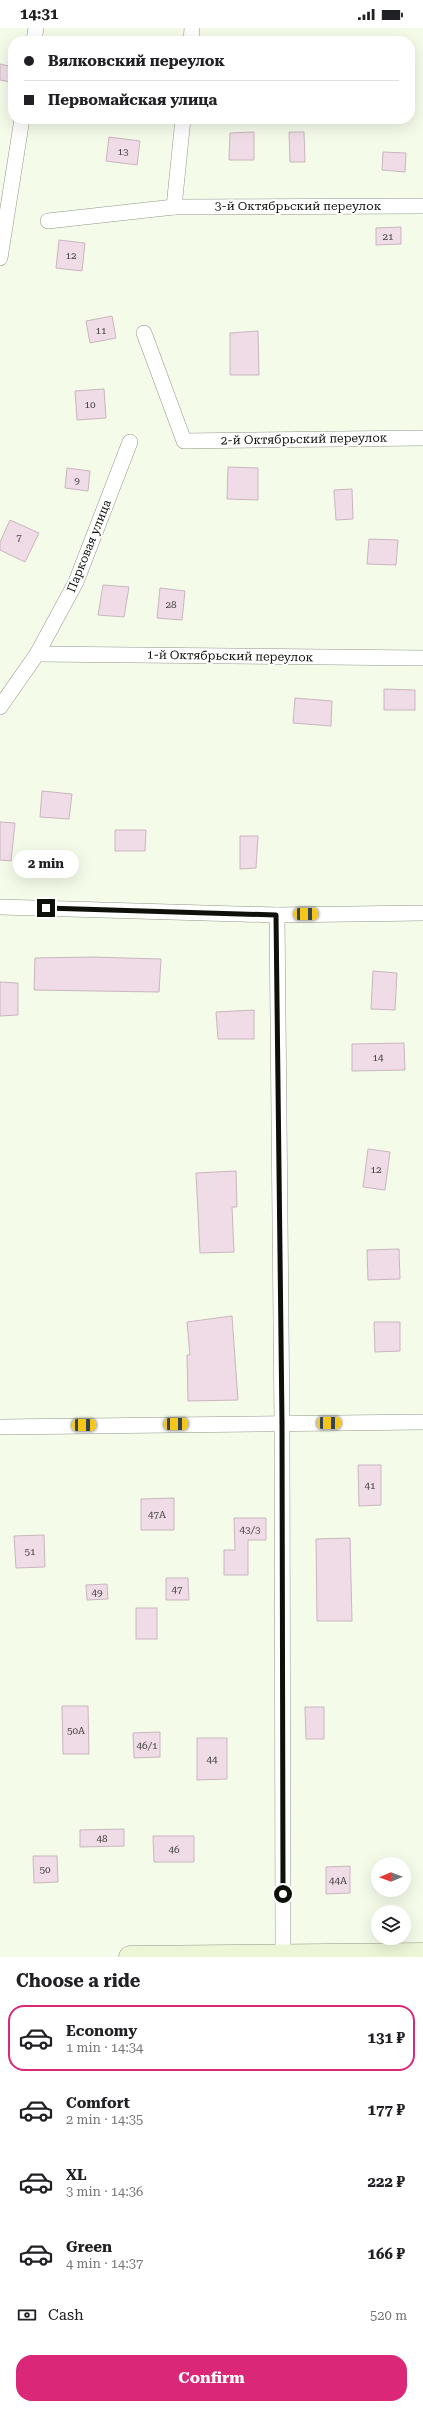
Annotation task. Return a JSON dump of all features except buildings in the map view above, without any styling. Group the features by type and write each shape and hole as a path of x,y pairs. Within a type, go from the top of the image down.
{"main road":[{"path":"130,1957 283,1957 423,1954"}],"street":[{"path":"0,258 2,233 21,124"},
{"path":"174,207 182,124"},
{"name":"3-й Октябрьский переулок","path":"48,221 174,207 423,206"},
{"name":"2-й Октябрьский переулок","path":"144,333 184,441 423,438"},
{"name":"Парковая улица","path":"0,707 37,654 76,582 130,442"},
{"name":"1-й Октябрьский переулок","path":"37,654 423,658"},
{"path":"0,907 276,915 423,913"},
{"path":"276,915 282,1423 283,1957"},
{"path":"0,1427 423,1422"}],"route":[{"path":"46,908 276,915 282,1423 283,1894"}]}
